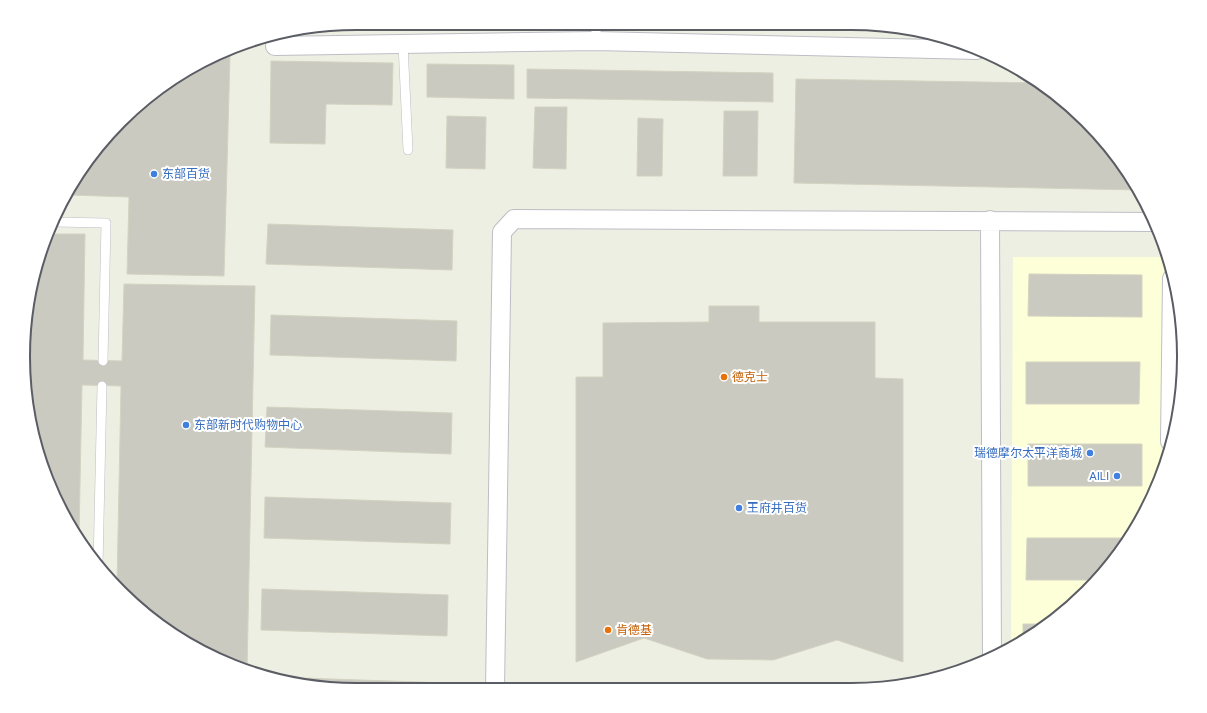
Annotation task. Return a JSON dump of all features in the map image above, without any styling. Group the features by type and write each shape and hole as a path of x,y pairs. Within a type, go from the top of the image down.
{"street":[{"path":"275,46 596,41 962,50"},
{"path":"495,683 502,232 514,219 1147,222"},
{"path":"990,220 992,650"},
{"path":"1172,410 1174,311"}],"lane":[{"path":"596,30 596,41"},
{"path":"403,44 408,150"},
{"path":"59,222 106,223 103,361"},
{"path":"98,556 102,386"}],"shaded area":[{"name":"瑞德摩尔太平洋商城","path":"1013,257 1162,257 1171,293 1177,356 1171,420 1160,461 1133,520 1110,555 1096,572 1066,602 1049,616 1011,641"}],"building":[{"name":"东部百货","path":"230,56 224,276 127,274 129,197 73,195 97,158 111,141 141,111 175,85 193,74"},
{"path":"271,61 393,63 392,105 326,104 325,144 270,143"},
{"path":"427,64 514,65 514,99 427,97"},
{"path":"527,69 773,73 773,102 527,98"},
{"path":"796,79 1028,83 1066,111 1096,141 1110,158 1131,190 794,183"},
{"path":"535,107 567,107 566,169 533,168"},
{"path":"724,111 758,111 757,176 723,176"},
{"path":"447,116 486,117 485,169 446,168"},
{"path":"638,118 663,119 662,176 637,176"},
{"path":"268,224 453,230 452,270 266,264"},
{"name":"东部新时代购物中心","path":"54,234 85,234 83,360 122,361 124,284 255,286 247,664 212,649 175,628 141,602 117,578 121,386 82,385 79,528 64,501 47,461 36,420 31,378 31,335 36,293 47,252"},
{"path":"1029,274 1142,275 1142,317 1028,316"},
{"name":"王府井百货","path":"709,306 759,306 759,322 875,322 875,378 903,379 903,662 837,640 773,660 707,659 644,638 576,662 576,377 603,377 603,323 709,322"},
{"path":"271,315 457,321 456,361 270,355"},
{"path":"1026,362 1140,362 1139,404 1026,404"},
{"path":"267,407 452,413 451,454 265,447"},
{"path":"1028,444 1142,444 1142,486 1028,486"},
{"path":"265,497 451,503 450,544 264,538"},
{"path":"1027,538 1122,538 1110,555 1088,580 1026,580"},
{"path":"262,589 448,595 447,636 261,630"},
{"path":"1023,624 1038,624 1032,628 1023,634"},
{"path":"299,678 448,683 356,683"}],"place":[{"name":"东部百货","path":"154,174"},
{"name":"德克士","path":"724,377"},
{"name":"东部新时代购物中心","path":"186,425"},
{"name":"瑞德摩尔太平洋商城","path":"1090,453"},
{"name":"AILI","path":"1117,476"},
{"name":"王府井百货","path":"739,508"},
{"name":"肯德基","path":"608,630"}]}
